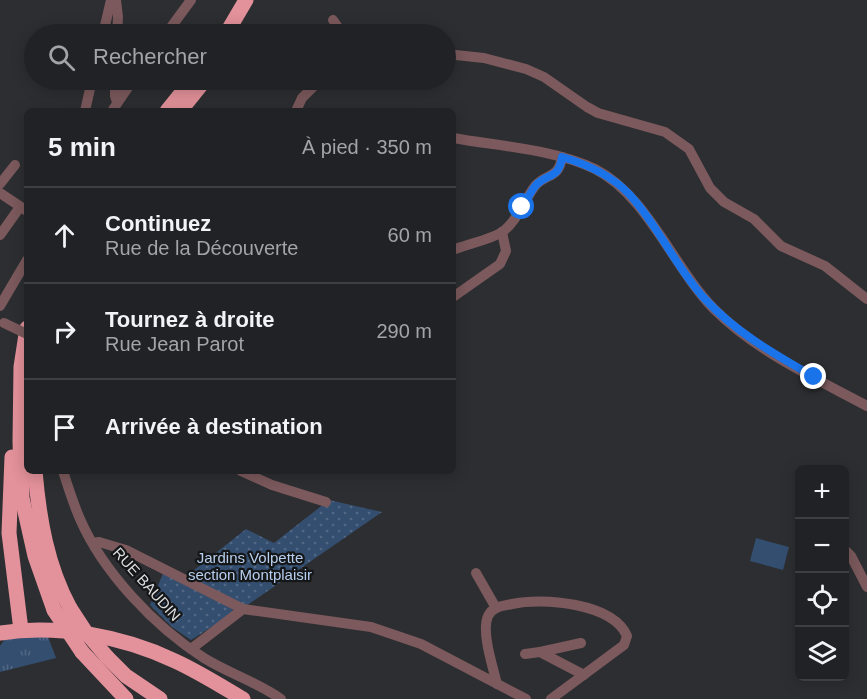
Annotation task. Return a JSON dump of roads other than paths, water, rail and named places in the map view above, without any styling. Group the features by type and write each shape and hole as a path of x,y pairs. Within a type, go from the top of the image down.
{"highway":[{"path":"232,24 246,0"},
{"path":"244,24 258,0"},
{"path":"169,108 184,90"},
{"path":"182,108 197,90"},
{"path":"21,630 9,532 10,484 24,348"},
{"path":"21,367 22,498 35,556 54,610 82,652 126,699"},
{"path":"35,474 46,543 59,587 70,608 85,631 107,657 126,676 160,699"},
{"path":"0,633 21,630 77,633 119,641 173,660 224,692 243,699"}],"street":[{"path":"105,24 111,0"},
{"path":"116,0 118,24"},
{"path":"174,24 192,0"},
{"path":"456,55 484,58 526,69 544,77 598,113 665,132 689,149 710,188 724,202 754,219 781,246 825,266 867,299"},
{"path":"86,108 90,90"},
{"path":"114,107 115,90"},
{"path":"114,107 126,90"},
{"path":"297,108 302,98 310,90"},
{"path":"456,139 562,157 596,170 628,193 702,296 736,330 773,354 867,406"},
{"path":"456,249 502,232 537,184 556,173 561,166 562,157"},
{"path":"0,184 15,165"},
{"path":"0,193 24,209 0,235"},
{"path":"456,295 500,264 506,251 502,232"},
{"path":"0,306 6,285 24,264"},
{"path":"2,322 24,333"},
{"name":"RUE BAUDIN","path":"64,474 80,520 93,543 105,562 141,604 191,650 280,699"},
{"path":"248,474 272,485 326,502"},
{"path":"93,543 99,542 126,550 243,609 370,627 427,647 526,699"},
{"path":"849,554 867,587"},
{"path":"476,573 496,608"},
{"path":"497,684 485,629 488,616 496,608 542,600 572,604 602,615 622,627 627,636 624,645 551,699"},
{"path":"191,650 243,609"},
{"path":"525,654 581,643"},
{"path":"540,652 584,675"}],"park label":[{"name":"Jardins Volpette section Montplaisir","path":"250,566"}]}
